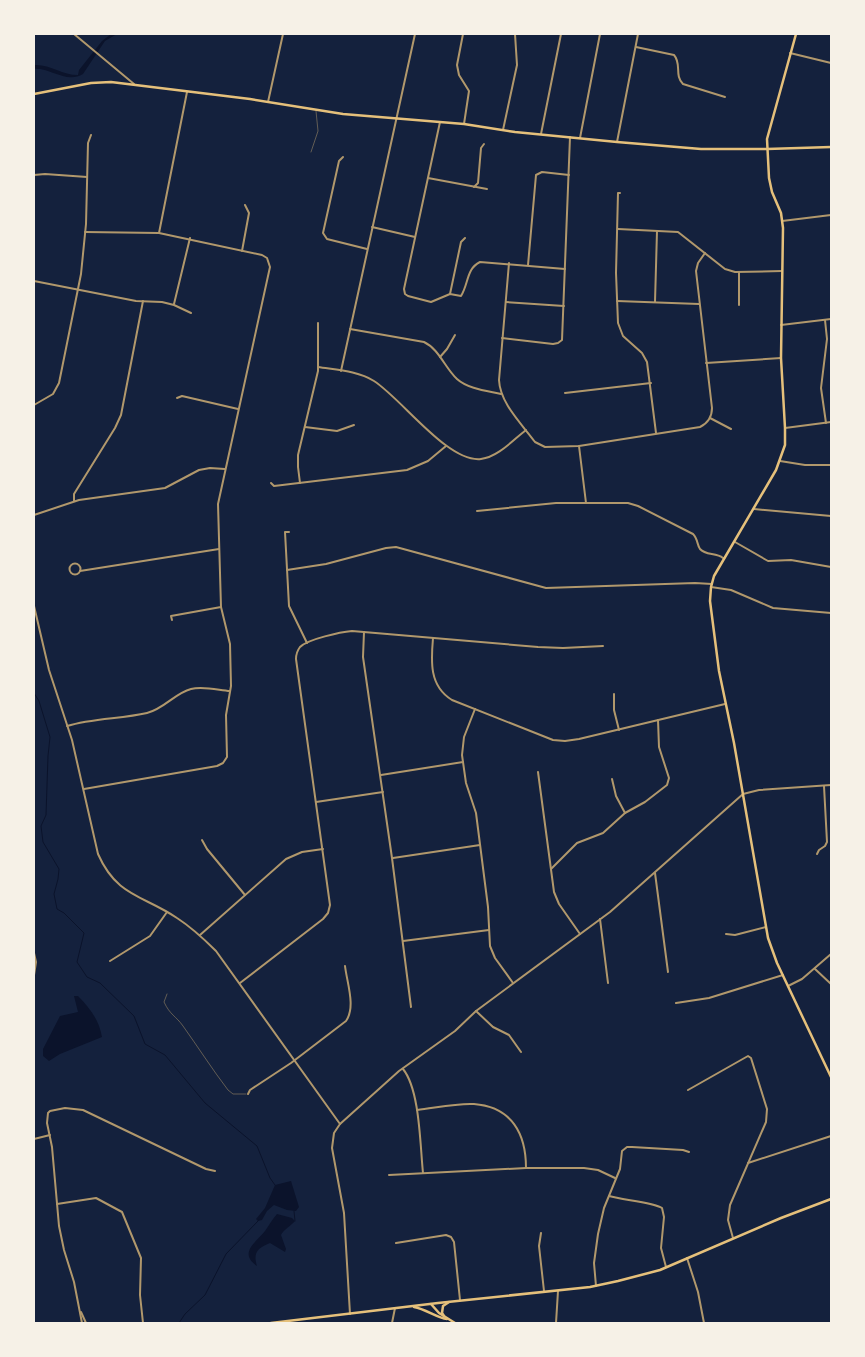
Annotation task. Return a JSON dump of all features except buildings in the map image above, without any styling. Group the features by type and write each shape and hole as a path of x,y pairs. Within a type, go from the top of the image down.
{"main road":[{"path":"796,34 768,134 767,150 770,185 782,221 781,358 785,445 780,461 719,566 711,585 710,600 719,672 732,729 771,948 831,1077"},
{"path":"34,94 92,82 111,82 268,102 316,111 464,124 617,142 686,148 767,150 831,147"},
{"path":"271,1323 450,1301 596,1286 636,1278 831,1199"},
{"path":"444,1316 442,1313 443,1306 450,1301"},
{"path":"431,1304 447,1319"},
{"path":"411,1306 427,1310 455,1323"}],"street":[{"path":"74,34 134,84"},
{"path":"268,102 283,34"},
{"path":"341,371 415,34"},
{"path":"463,34 457,65 459,75 469,92 464,124"},
{"path":"503,130 517,65 515,34"},
{"path":"541,134 560,34"},
{"path":"580,138 600,34"},
{"path":"617,142 638,34"},
{"path":"636,47 674,55 678,62 678,76 683,84 726,97"},
{"path":"790,53 831,63"},
{"path":"159,233 187,92"},
{"path":"440,122 404,289 405,294 431,302 450,294 461,296 466,289 469,271 480,262 565,268"},
{"path":"34,404 53,394 58,387 78,290 85,232 88,143 91,136"},
{"path":"502,338 553,344 558,343 562,337 570,137"},
{"path":"474,187 478,183 481,148 484,144"},
{"path":"343,157 339,161 323,231 324,236 327,239 367,249"},
{"path":"528,265 535,177 538,173 542,172 569,175"},
{"path":"34,175 87,177"},
{"path":"428,178 487,189"},
{"path":"620,193 618,193 618,323 620,332 645,357 649,367 656,433"},
{"path":"242,251 249,217 249,210 246,205"},
{"path":"782,221 831,215"},
{"path":"372,227 415,237"},
{"path":"618,230 674,231 682,234 725,269 739,272 782,271"},
{"path":"655,302 657,231"},
{"path":"84,789 220,765 228,753 226,715 230,691 230,644 221,608 218,504 270,267 269,261 265,256 190,238 159,233 85,232"},
{"path":"174,305 190,238"},
{"path":"450,294 462,242 465,238"},
{"path":"509,263 499,380 501,394 535,442 545,447 579,446 700,426 710,418 712,408 696,271 698,263 705,254"},
{"path":"739,272 740,305"},
{"path":"34,281 136,301 154,300 191,312"},
{"path":"74,501 74,494 121,415 143,301"},
{"path":"617,301 699,304"},
{"path":"506,302 564,306"},
{"path":"782,325 831,319"},
{"path":"825,320 827,339 821,388 826,423"},
{"path":"300,483 298,461 318,367 318,323"},
{"path":"350,329 424,342 431,346 459,381 468,386 501,394"},
{"path":"440,357 455,334"},
{"path":"706,363 781,358"},
{"path":"318,367 364,376 376,382 446,446 465,457 487,458 526,430"},
{"path":"566,393 650,383"},
{"path":"177,398 182,396 238,409"},
{"path":"710,418 731,429"},
{"path":"785,428 831,422"},
{"path":"305,427 337,431 354,425"},
{"path":"271,483 274,486 407,470 428,462 446,446"},
{"path":"579,446 586,503"},
{"path":"780,461 797,464 831,465"},
{"path":"34,515 74,501 165,488 199,470 210,468 225,469"},
{"path":"477,511 556,503 628,503 638,506 693,534 697,538 699,547 703,552 718,554 724,558"},
{"path":"753,508 831,516"},
{"path":"289,532 285,532 289,606 307,643"},
{"path":"734,541 768,561 791,560 831,567"},
{"path":"287,570 326,564 396,547 546,588 695,582 731,590 773,608 831,613"},
{"path":"80,571 80,566 77,564 70,568 70,571 74,574 80,571 219,548"},
{"path":"34,606 48,665 84,789 98,854 106,870 115,881 130,893 167,912 200,935 216,951 340,1124"},
{"path":"172,620 171,616 221,608"},
{"path":"240,983 325,917 329,909 330,900 296,659 298,649 307,643 345,631 545,648 603,646"},
{"path":"364,632 363,657 411,1006"},
{"path":"433,638 432,666 437,684 448,697 559,741 570,741 725,704"},
{"path":"67,726 84,721 148,713 194,688 230,691"},
{"path":"614,694 614,710 619,730"},
{"path":"475,709 462,743 463,762 466,783 476,813 488,907 490,946 495,958 513,983"},
{"path":"550,869 577,843 603,833 625,813 644,802 668,783 669,778 659,747 658,720"},
{"path":"380,775 463,762"},
{"path":"538,772 550,869 556,898 580,934"},
{"path":"612,778 616,796 625,813"},
{"path":"350,1314 342,1200 332,1148 334,1133 340,1124 403,1068 455,1031 476,1011 620,904 743,794 759,790 831,785"},
{"path":"817,854 827,842 824,786"},
{"path":"316,802 383,792"},
{"path":"202,840 207,850 245,895"},
{"path":"392,858 480,845"},
{"path":"200,935 291,856 302,852 323,849"},
{"path":"655,872 668,972"},
{"path":"110,961 150,936 167,912"},
{"path":"600,919 608,983"},
{"path":"726,934 735,935 766,927"},
{"path":"403,941 488,930"},
{"path":"34,953 36,962 34,975"},
{"path":"788,986 798,982 831,954"},
{"path":"248,1094 250,1090 294,1060 349,1018 351,1006 345,966"},
{"path":"815,969 831,984"},
{"path":"676,1003 710,998 783,975"},
{"path":"476,1011 493,1027 509,1035 521,1052"},
{"path":"688,1090 746,1056 750,1057 768,1113 766,1122 729,1210 728,1220 733,1238"},
{"path":"403,1068 412,1082 417,1110 423,1173"},
{"path":"417,1110 473,1104 487,1106 499,1111 510,1119 522,1136 526,1149 526,1168"},
{"path":"82,1323 74,1282 62,1241 56,1204 47,1117 50,1111 66,1108 79,1109 206,1169 215,1171"},
{"path":"34,1139 50,1135"},
{"path":"748,1162 831,1136"},
{"path":"596,1286 596,1251 600,1222 615,1178 620,1169 622,1151 627,1147 683,1150 689,1152"},
{"path":"389,1175 526,1168 591,1169 604,1172 615,1178"},
{"path":"609,1196 656,1204 662,1208 664,1218 661,1248 666,1267"},
{"path":"56,1204 96,1198 122,1212 141,1258 140,1295 144,1323"},
{"path":"540,1233 539,1246 544,1291"},
{"path":"396,1243 446,1235 451,1237 454,1242 460,1300"},
{"path":"687,1258 698,1292 704,1323"},
{"path":"556,1323 558,1290"},
{"path":"79,1307 86,1323"},
{"path":"392,1323 395,1308"}],"lane":[{"path":"311,152 318,130 316,111"},
{"path":"167,994 164,999 168,1012 181,1023 201,1055 228,1090 233,1094 248,1094"}],"water":[{"path":"111,34 117,34 105,41 83,74 77,77 34,68 34,65 40,65 72,75 78,75 79,70 102,41"},
{"path":"74,996 78,996 90,1010 99,1025 102,1037 60,1054 49,1061 43,1056 43,1049 60,1016 78,1012"},
{"path":"291,1181 299,1207 296,1211 274,1205 267,1211 262,1220 258,1221 256,1219 265,1208 275,1185"},
{"path":"277,1214 292,1218 295,1221 281,1235 286,1249 285,1252 270,1243 266,1245 259,1249 256,1254 257,1266 249,1257 249,1252"}],"waterway":[{"path":"34,68 45,69"},
{"path":"34,693 39,701 50,737 46,815 41,826 43,842 59,869 54,894 57,909 64,913 84,933 77,962 87,977 100,983 134,1016 145,1044 165,1055 205,1103 257,1146 270,1178 275,1185"},
{"path":"294,1211 295,1221"},
{"path":"179,1323 185,1314 205,1295 226,1254 259,1220"}]}
